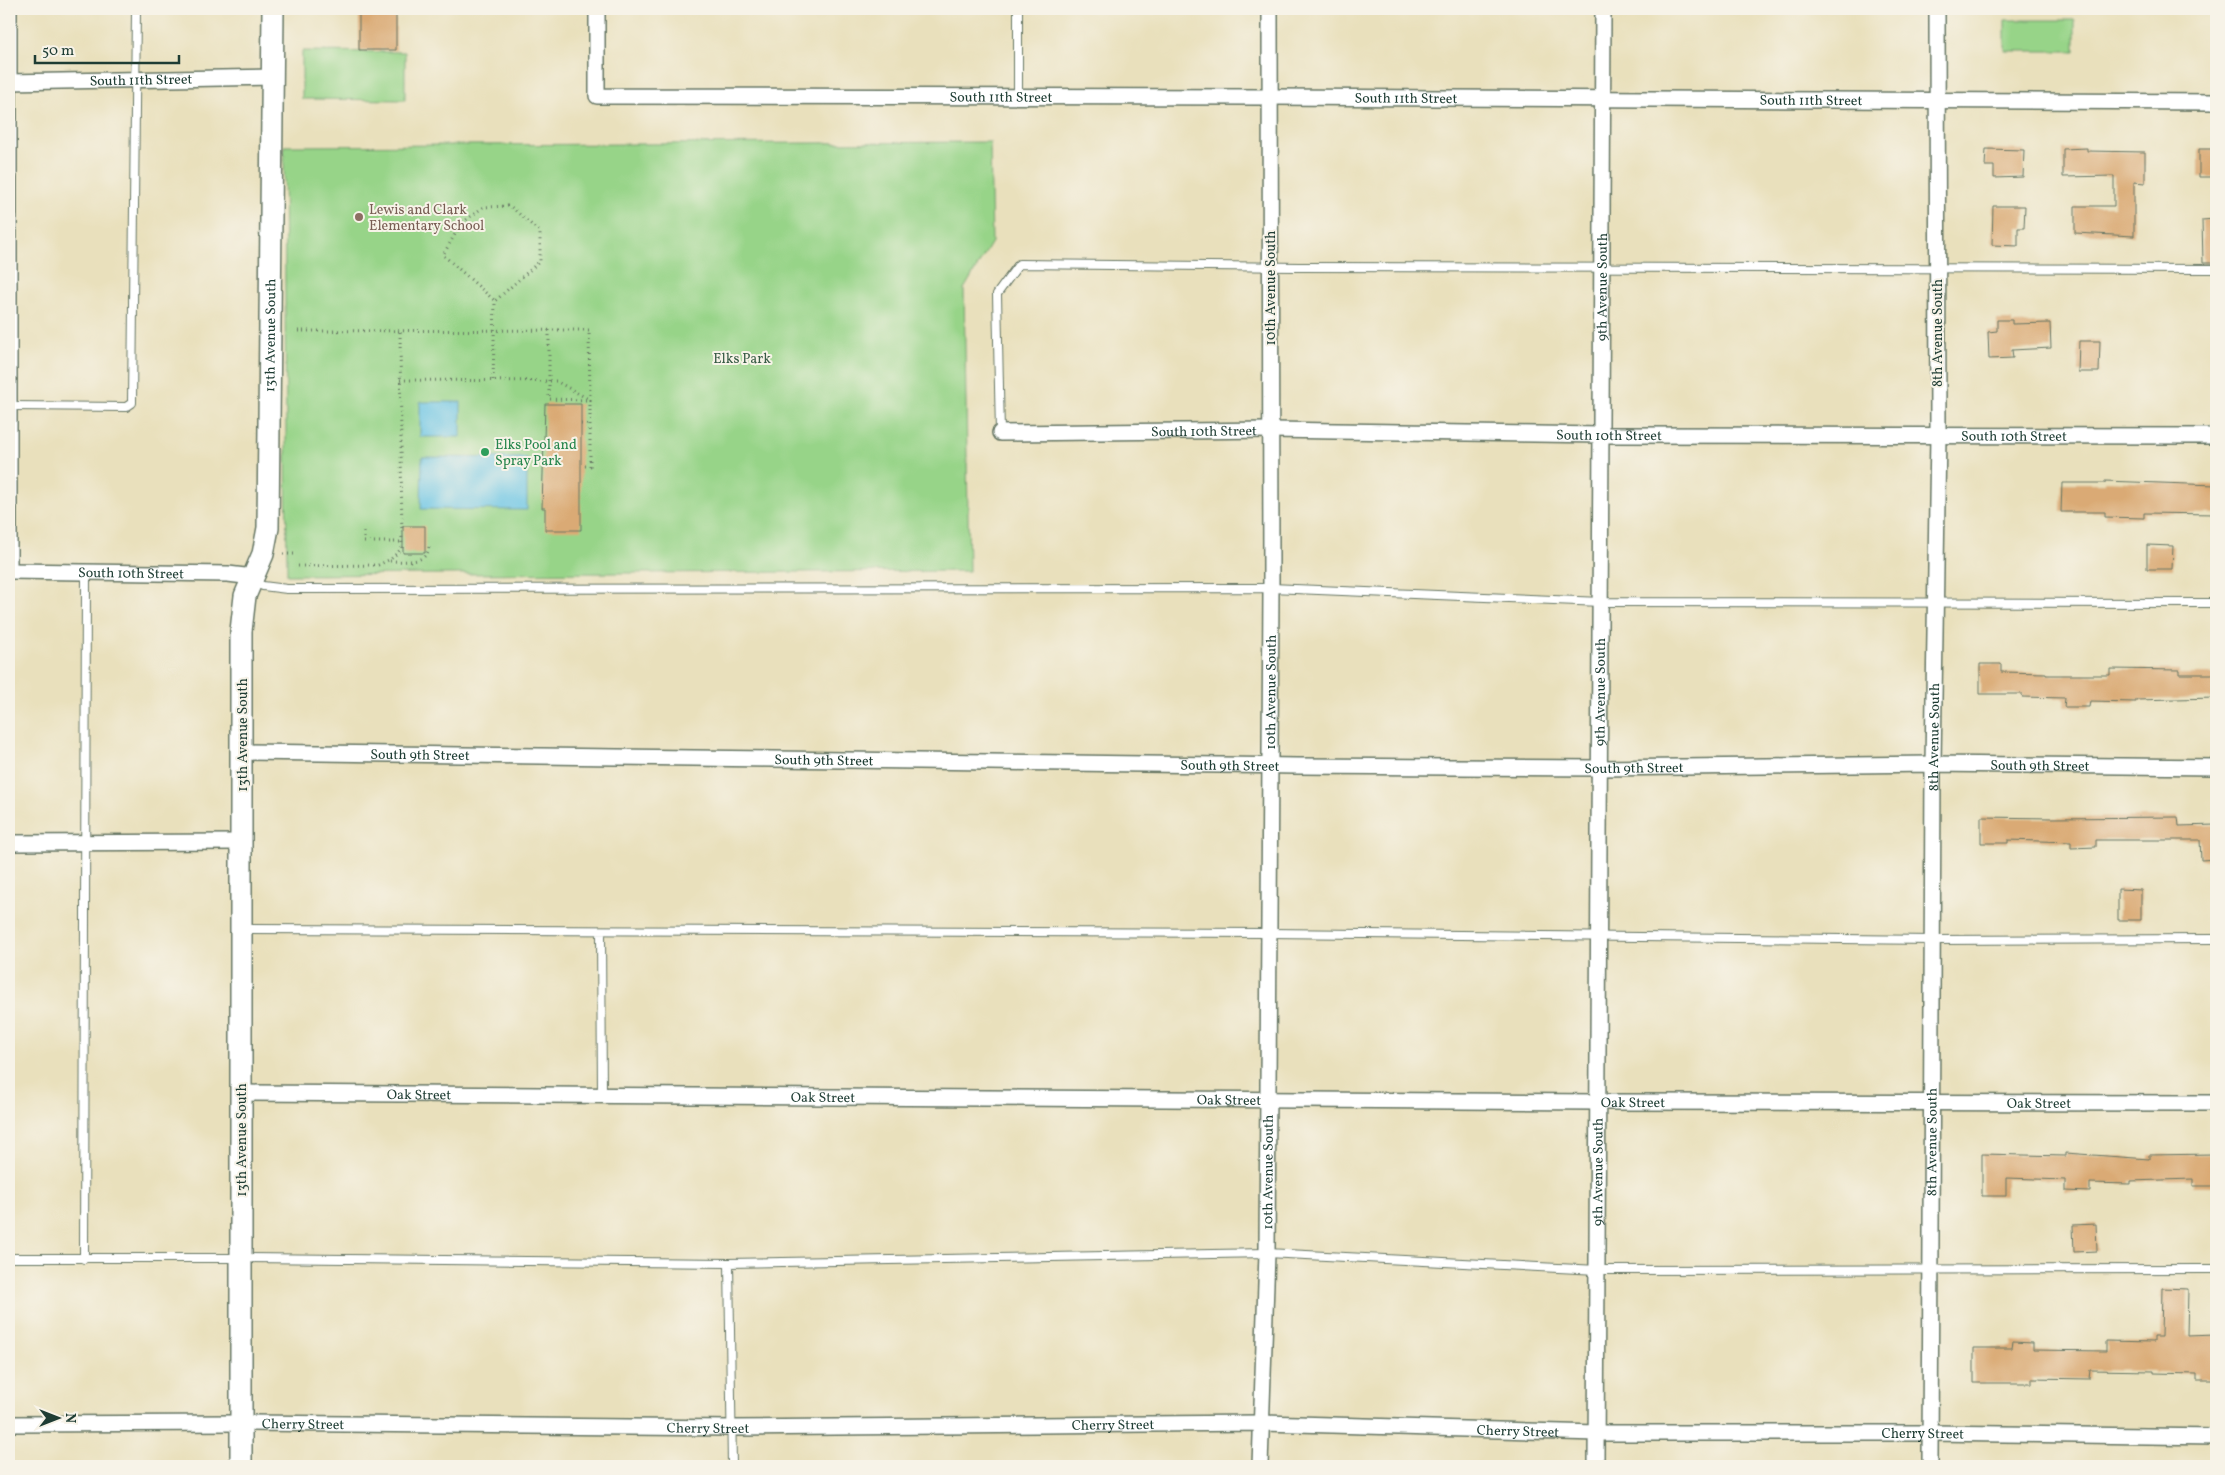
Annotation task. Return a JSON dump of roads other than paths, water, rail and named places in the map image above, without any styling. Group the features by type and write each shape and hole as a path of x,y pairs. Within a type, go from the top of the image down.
{"street":[{"path":"9,571 10,9"},
{"name":"13th Avenue South","path":"241,1466 242,614 245,596 263,554 268,528 273,9"},
{"name":"South 11th Street","path":"598,9 597,96 2216,102"},
{"name":"10th Avenue South","path":"1260,1466 1267,1253 1268,766 1271,588 1270,9"},
{"name":"9th Avenue South","path":"1596,1466 1603,9"},
{"name":"8th Avenue South","path":"1930,1466 1933,764 1938,435 1937,9"},
{"name":"South 11th Street","path":"9,82 273,77"},
{"name":"South 10th Street","path":"1000,433 1271,430 1602,434 2216,436"},
{"name":"South 10th Street","path":"9,571 228,574 252,579"},
{"name":"South 9th Street","path":"242,752 1268,766 1600,768 1933,764 2216,767"},
{"path":"9,843 242,842"},
{"name":"Oak Street","path":"241,1093 1599,1102 2216,1103"},
{"name":"Cherry Street","path":"9,1424 241,1423 731,1428 1261,1423 1597,1433 1930,1433 2216,1437"}],"lane":[{"path":"9,406 126,407 132,403 136,9"},
{"path":"1018,9 1018,97"},
{"path":"1000,433 997,294 1018,264 1270,267 2216,269"},
{"path":"84,1258 86,572"},
{"path":"252,579 263,586 287,589 1271,588 1601,602 2216,603"},
{"path":"243,929 1268,933 1933,940 2216,939"},
{"path":"602,930 602,1095"},
{"path":"9,1258 241,1258 729,1264 1267,1253 1598,1270 2216,1269"},
{"path":"729,1264 732,1466"}],"water":[{"path":"420,402 461,402 461,437 420,437"},
{"path":"422,457 527,458 527,510 421,509"}],"place":[{"name":"Lewis and Clark Elementary School","path":"359,217"},
{"name":"Elks Pool and Spray Park","path":"485,452"}],"park label":[{"name":"Elks Park","path":"742,358"}]}
